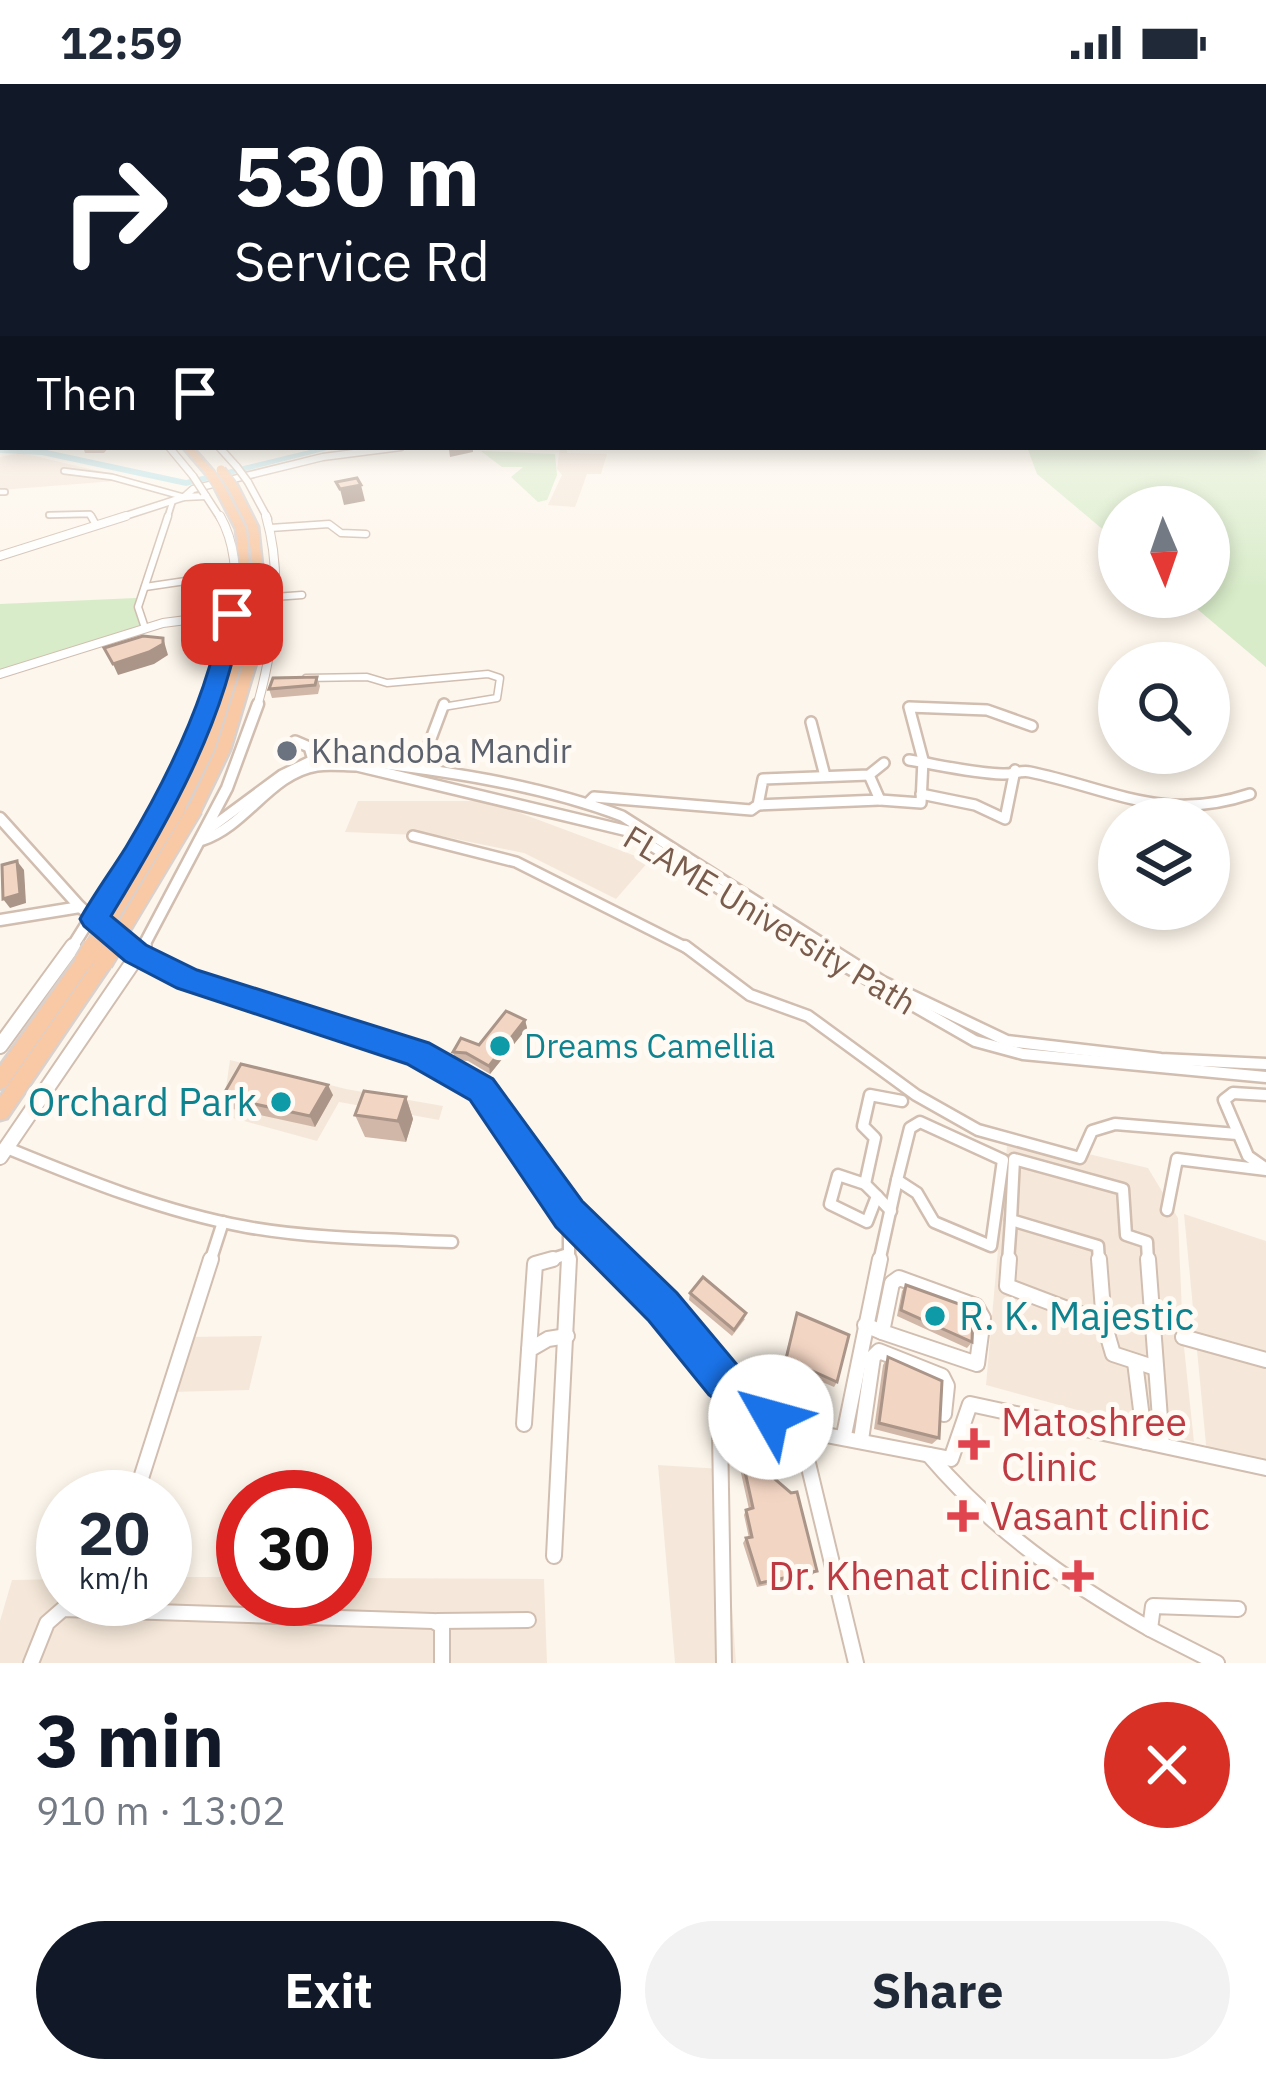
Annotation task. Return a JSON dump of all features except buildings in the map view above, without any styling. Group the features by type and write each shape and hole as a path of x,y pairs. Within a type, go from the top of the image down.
{"highway":[{"path":"190,450 215,471"},
{"path":"186,809 206,788 236,716 246,654 241,530 226,486 203,450"},
{"path":"0,1112 186,809 246,654"},
{"path":"206,788 228,784"},
{"path":"0,1081 94,962"}],"street":[{"path":"0,1046 94,919 139,848 188,751 225,656 232,614 246,575 205,495 171,450"},
{"path":"222,450 250,484 270,528 273,603 265,679 203,840 136,953 3,1152 108,1190 223,1222 324,1236 452,1242"},
{"path":"184,497 193,489 338,454 374,450"},
{"path":"64,471 112,477 184,497"},
{"path":"250,484 261,474"},
{"path":"0,556 173,500 205,495"},
{"path":"145,628 138,607 173,500"},
{"path":"49,515 90,514 96,525"},
{"path":"270,528 328,524 338,526 341,533 366,534"},
{"path":"145,587 246,575"},
{"path":"0,674 145,628 232,614 302,596"},
{"path":"265,679 367,677 387,683 497,675 497,698 444,703 420,768"},
{"path":"588,803 600,796 745,810 758,805 880,800 921,803 923,760 909,707 987,710 1032,726"},
{"path":"811,722 825,776"},
{"path":"295,741 309,747 313,760"},
{"path":"203,840 222,828 275,775 313,760 365,760 420,768 588,803 615,813 778,911 883,982 1008,1046"},
{"path":"909,760 1006,775 1016,770 1134,802 1202,809 1250,794"},
{"path":"758,805 764,779 869,775 884,763"},
{"name":"FLAME University Path","path":"222,828 286,779 328,765 357,766 607,823 628,831 946,1027 1008,1046 1175,1072 1266,1077"},
{"path":"921,794 975,806 1005,819 1016,770"},
{"path":"869,775 880,800"},
{"path":"607,823 615,813"},
{"path":"0,818 80,907 136,953 188,979 418,1053 482,1090 569,1214 663,1307 718,1375 745,1401 800,1430 951,1459 970,1404 1266,1468"},
{"path":"209,829 222,828"},
{"path":"413,836 516,862 680,942 750,995 808,1016 916,1095 1000,1139 1079,1158 1092,1131 1115,1124 1238,1134"},
{"path":"0,920 80,907"},
{"name":"FLAME University Path","path":"1008,1046 1266,1064"},
{"path":"865,1184 875,1138 863,1126 870,1095 902,1101"},
{"path":"1266,1095 1226,1096 1248,1156 1266,1169"},
{"path":"844,1435 865,1325 897,1180 910,1128 920,1122 998,1156 1004,1167 993,1244 986,1246 934,1222 917,1193 897,1180"},
{"path":"1168,1210 1177,1159 1266,1169"},
{"path":"1104,1323 1007,1286 1014,1160 1123,1189 1126,1235 1147,1242 1162,1445"},
{"path":"877,1196 867,1222 830,1208 838,1174 865,1184 877,1196 891,1210"},
{"path":"554,1556 569,1214"},
{"path":"1011,1220 1098,1246 1108,1350 1156,1368"},
{"path":"144,1470 223,1222"},
{"path":"524,1424 535,1264 568,1254"},
{"path":"865,1325 972,1366 977,1364 983,1318 976,1306 899,1278 892,1282 882,1331"},
{"path":"529,1350 548,1339 567,1336"},
{"path":"1183,1337 1266,1360"},
{"path":"860,1440 873,1357 880,1352 942,1376 947,1386 944,1414"},
{"path":"1135,1362 1145,1442"},
{"path":"718,1375 724,1663"},
{"path":"800,1430 856,1663"},
{"path":"929,1456 1002,1535 1061,1578 1208,1661"},
{"path":"1150,1629 1153,1606 1238,1609"},
{"path":"31,1663 47,1623 63,1609 433,1621 528,1619"},
{"path":"433,1621 442,1626 446,1639 442,1663"}],"shaded area":[{"path":"560,450 607,454 601,474 587,474 575,507 548,505 562,475 557,469"},
{"path":"21,453 121,476 115,481 0,490 0,457"},
{"path":"358,801 488,801 649,861 616,899 524,853 441,836 345,832"},
{"name":"Orchard Park","path":"230,1060 346,1089 443,1106 439,1120 339,1102 317,1141 222,1115"},
{"path":"1008,1135 1148,1168 1178,1218 1194,1442 986,1385"},
{"path":"1184,1214 1266,1241 1266,1468 1207,1455"},
{"path":"262,1336 249,1390 172,1392 189,1337"},
{"path":"658,1465 722,1469 736,1663 675,1663"},
{"path":"192,1577 216,1577 216,1626 372,1626 372,1578 544,1579 547,1663 0,1663 0,1621 12,1580 36,1580 36,1626 192,1626"}],"green space":[{"path":"1028,450 1266,450 1266,667 1208,618 1230,618 1230,486 1098,486 1098,525 1037,474"},
{"path":"481,451 555,454 557,475 547,500 538,502 511,477 523,467 502,467"},
{"path":"136,598 145,628 0,670 0,604"}],"waterway":[{"path":"0,450 42,452 186,483 322,450"}],"place":[{"name":"Khandoba Mandir","path":"287,751"},
{"name":"Dreams Camellia","path":"500,1046"},
{"name":"Orchard Park","path":"281,1102"},
{"name":"R. K. Majestic","path":"935,1316"},
{"name":"Matoshree Clinic","path":"974,1444"},
{"name":"Vasant clinic","path":"963,1516"},
{"name":"Dr. Khenat clinic","path":"1078,1576"}],"route":[{"path":"232,614 225,656 188,751 139,848 94,919 136,953 188,979 418,1053 482,1090 569,1214 663,1307 723,1380 771,1417"}]}
